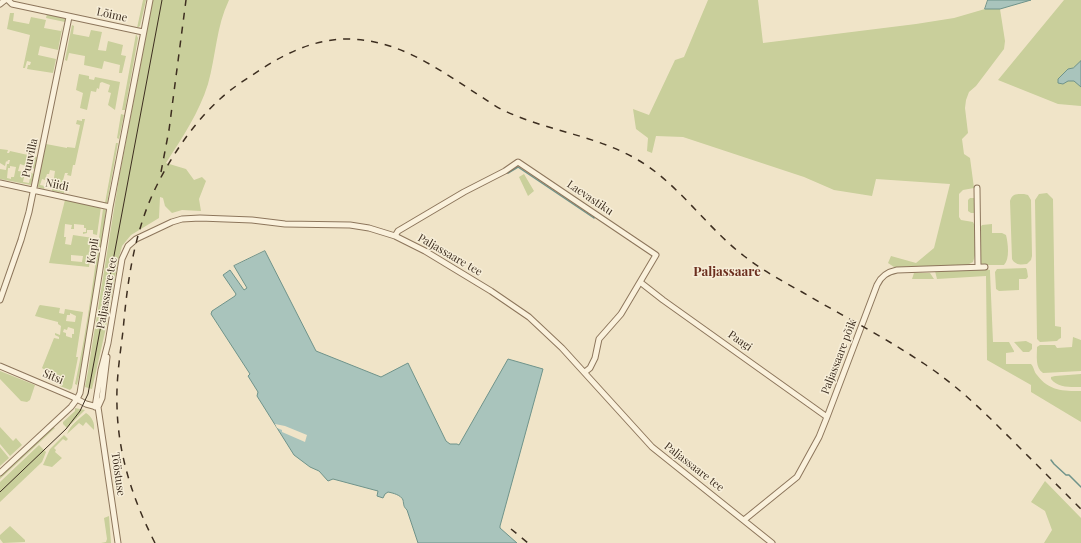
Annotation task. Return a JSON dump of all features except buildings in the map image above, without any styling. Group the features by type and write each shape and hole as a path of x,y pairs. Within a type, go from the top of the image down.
{"street":[{"path":"0,4 6,0"},
{"name":"Lõime","path":"6,0 12,4 143,32"},
{"name":"Kopli","path":"0,473 71,407 80,393 110,207 150,0"},
{"name":"Puuvilla","path":"0,300 21,240 33,190 69,17"},
{"name":"Laevastiku","path":"395,236 398,231 464,192 505,171 518,162 656,255 621,314 599,339 595,358 590,368 585,372"},
{"name":"Niidi","path":"0,183 110,207"},
{"path":"977,188 978,267"},
{"name":"Paljassaare tee","path":"96,407 101,370 108,343 122,259 128,246 136,239 172,222 182,219 200,218 285,224 350,225 369,228 395,236 425,251 492,291 529,317 585,372 652,447 772,543"},
{"name":"Paljassaare põik","path":"744,520 797,478 819,437 877,285 883,276 886,273 897,270 986,267"},
{"name":"Paagi","path":"640,282 827,417"},
{"name":"Sitsi","path":"0,366 96,407"},
{"name":"Tööstuse","path":"96,407 118,543"}],"green space":[{"path":"143,0 146,0 140,26 137,28"},
{"path":"153,0 229,0 221,21 211,73 204,95 190,125 166,163 186,169 194,180 202,177 206,181 199,199 201,211 182,210 172,213 165,206 163,198 160,197 159,218 131,235 122,246 92,389 85,387 119,178"},
{"path":"708,0 758,0 763,43 916,24 954,18 985,9 1000,9 1005,41 1004,49 976,86 969,92 965,108 968,133 962,139 964,154 970,158 974,188 963,190 959,194 959,217 961,220 973,222 975,226 976,252 973,262 967,265 894,267 888,263 891,256 916,263 934,248 950,184 876,179 872,196 834,190 804,177 683,137 656,136 652,153 647,151 648,138 636,129 633,109 649,115 675,60 684,57"},
{"path":"1064,0 1081,0 1081,106 1058,104 998,80"},
{"path":"10,13 14,13 13,21 29,24 31,17 46,20 44,28 61,31 63,24 58,50 40,46 38,55 56,59 53,73 27,69 31,62 27,61 25,68 23,68 30,35 7,29"},
{"path":"47,14 64,18 66,20 65,22 46,18"},
{"path":"72,25 74,26 73,34 89,37 91,30 102,32 98,50 106,51 108,41 123,45 121,55 126,56 122,73 119,73 120,65 104,61 102,69 84,65 85,56 69,53 67,61 65,60"},
{"path":"136,34 138,38 125,110 122,110"},
{"path":"79,74 89,76 89,79 94,80 95,77 120,82 115,110 108,105 111,93 108,92 110,85 102,82 100,83 99,89 97,88 96,92 91,91 87,110 80,108 83,93 76,90"},
{"path":"121,114 124,115 119,139 117,138"},
{"path":"82,119 85,119 75,165 73,165 71,176 67,175 68,173 65,173 62,184 60,184 60,181 57,181 55,189 64,191 64,193 52,191 55,171 50,170 45,180 42,179 40,185 45,186 44,189 37,187 46,144 75,148 80,125 76,124 77,120 82,121"},
{"path":"116,143 118,143 107,203 105,203"},
{"path":"0,149 8,150 7,153 10,151 37,157 35,169 20,164 18,171 25,172 23,182 29,183 31,173 34,174 31,185 0,179 0,169 6,170 7,164 9,164 10,160 7,162 6,161 5,166 0,163","holes":["10,166 16,167 14,177 11,177 11,179 7,178 8,168 10,168"]},
{"path":"524,174 534,191 528,196 519,177"},
{"path":"1047,193 1053,199 1055,326 1061,327 1061,338 1057,341 1040,342 1037,339 1035,200 1039,194"},
{"path":"1014,195 1028,195 1031,200 1032,256 1031,260 1027,264 1020,264 1016,263 1012,259 1010,201"},
{"path":"970,198 974,198 974,213 968,211 968,200"},
{"path":"65,200 101,207 97,235 93,234 93,230 87,230 87,233 83,234 83,232 86,232 84,225 74,224 74,229 71,229 72,225 65,224 65,244 71,245 73,235 93,238 89,267 49,263","holes":["71,255 83,256 82,262 71,261"]},
{"path":"103,209 106,210 97,276 77,385 75,384 94,275"},
{"path":"992,224 992,233 1002,233 1006,235 1008,255 1004,265 983,265 981,263 980,228 982,225"},
{"path":"1026,268 1028,277 1026,279 1019,279 1019,290 999,291 996,289 995,272 997,269"},
{"path":"990,270 993,342 1009,342 1014,351 1006,353 1006,364 1031,364 1036,374 1051,387 1068,391 1081,391 1081,422 1031,392 1031,385 987,360 986,276 937,279 935,271"},
{"path":"914,273 930,273 934,279 912,279"},
{"path":"39,306 60,308 59,313 64,314 65,309 83,312 76,357 78,357 72,388 70,390 60,386 59,381 43,375 45,370 42,368 54,338 59,339 55,333 60,335 61,326 58,322 35,316","holes":["70,313 76,316 75,322 66,321 67,315 70,315","68,327 74,329 72,338 66,336 66,333 63,332 64,329 67,330"]},
{"path":"1073,337 1081,340 1081,371 1043,373 1040,371 1037,362 1037,347 1040,345 1055,345 1057,348 1072,347"},
{"path":"1026,341 1032,344 1032,349 1029,352 1023,352 1014,342"},
{"path":"0,371 35,385 30,400 27,402 21,401 0,379"},
{"path":"1081,374 1081,387 1069,387 1057,384 1051,379 1051,377 1055,376"},
{"path":"75,408 85,410 67,428 63,422 75,411"},
{"path":"86,413 93,420 94,430 86,422 83,426 79,423 67,434 72,425"},
{"path":"0,427 13,441 16,438 22,445 10,456 0,444"},
{"path":"53,427 55,428 0,479 0,477"},
{"path":"64,435 68,439 66,441 63,439 54,448 56,450 55,452 62,458 52,467 43,465 50,449"},
{"path":"39,445 46,452 42,462 0,502 0,482"},
{"path":"0,447 9,458 0,466"},
{"path":"1045,481 1081,518 1081,543 1044,543 1052,530 1045,511 1031,502"},
{"path":"109,516 111,543 101,543 106,542 107,539 104,518"},
{"path":"10,526 25,540 25,542 3,543 0,539 0,535"}],"water":[{"path":"988,0 1031,0 1000,9 985,9"},
{"path":"1081,61 1081,87 1074,81 1068,81 1063,84 1058,83 1058,79 1068,69 1073,68"},
{"path":"265,251 316,351 381,377 408,363 446,441 450,444 459,445 508,359 543,369 500,526 500,528 517,543 418,543 401,497 388,492 383,498 377,496 378,491 333,479 328,481 319,471 310,467 294,455 257,396 258,392 248,376 250,374 211,314 212,311 236,294 223,275 230,270 244,290 247,288 234,266"}],"pier":[{"path":"275,424 285,426 307,435 305,442 282,432 282,430 277,428"}],"waterway":[{"path":"508,173 518,167 594,218"},
{"path":"1051,460 1081,487"}],"tram line":[{"path":"0,492 66,429 80,411 88,394 162,0"}],"railway":[{"path":"161,172 169,130 186,0"},
{"path":"155,543 140,510 128,477 120,442 117,406 118,368 128,282 134,251 148,205 161,177 178,148 198,122 225,95 263,68 292,52 324,41 347,39 365,40 400,50 447,74 496,107 536,123 605,145 638,160 653,170 680,193 730,245 765,271 896,346 948,381 987,415 1081,509"},
{"path":"511,529 528,543"}],"district":[{"name":"Paljassaare","path":"727,272"}]}
